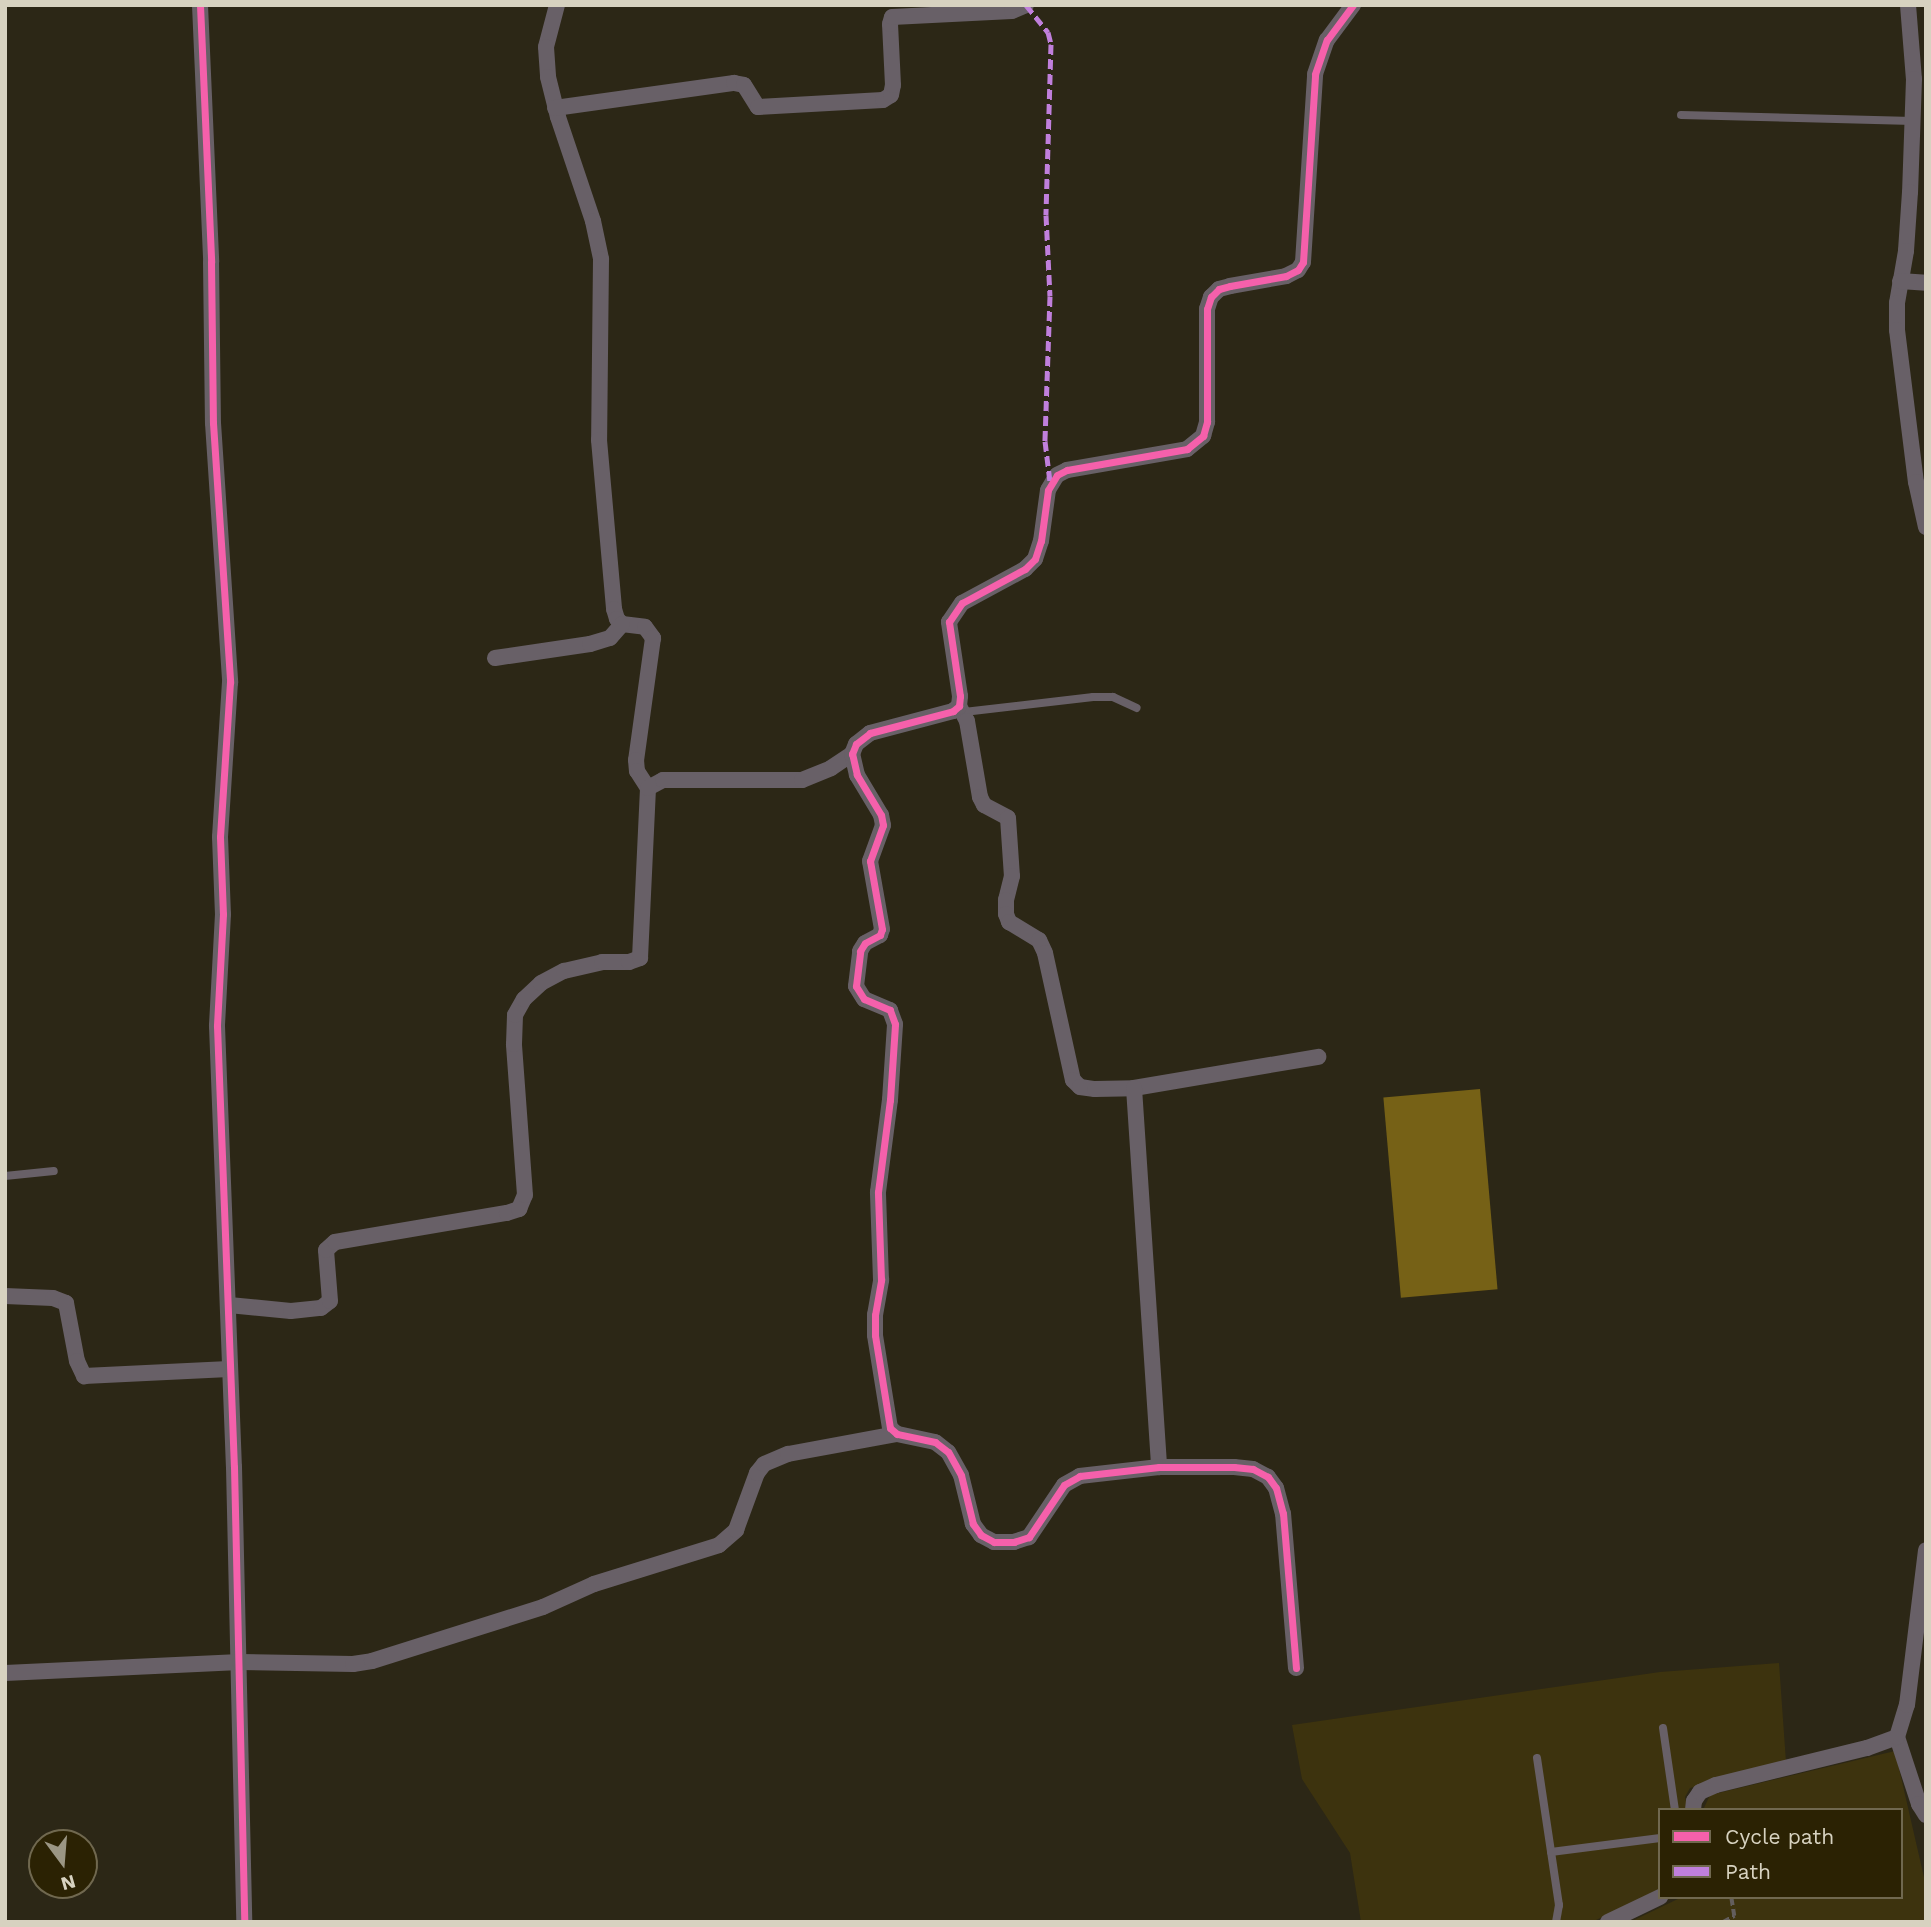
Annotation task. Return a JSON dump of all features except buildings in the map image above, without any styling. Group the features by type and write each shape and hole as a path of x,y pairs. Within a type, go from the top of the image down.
{"street":[{"path":"200,5 211,261 213,423 230,682 221,812 223,914 217,1026 240,1662 244,1922"},
{"path":"229,1305 291,1311 321,1308 330,1301 326,1251 335,1242 507,1213 524,1203 513,1027 515,1014 524,999 541,982 564,971 602,962 629,962 640,958 648,788 636,771 636,760 653,638 645,627 622,624 614,609 598,440 601,259 593,222 555,107 546,47 557,5"},
{"path":"555,107 734,83 744,85 758,107 883,100 891,95 893,85 892,17 1012,11 1026,5"},
{"path":"1318,1057 1134,1088 1080,1087 1073,1080 1045,953 1039,940 1009,922 1006,914 1006,900 1012,876 1010,827 1008,818 984,805 979,797 961,709 949,622 962,603 1025,569 1035,559 1041,541 1050,482 1068,470 1187,449 1203,436 1207,422 1207,309 1211,297 1219,289 1286,276 1298,270 1303,262 1315,74 1327,40 1353,5"},
{"path":"1908,5 1914,79 1909,228 1896,303 1900,363 1916,482 1926,527"},
{"path":"1900,281 1926,283"},
{"path":"495,658 590,644 610,638 622,624"},
{"path":"648,788 663,780 802,780 831,768 852,754 856,744 870,733 961,709"},
{"path":"852,754 857,775 881,815 883,825 870,861 881,929 880,934 864,943 856,973 859,995 890,1010 894,1024 890,1100 878,1192 881,1280 875,1315 888,1420 897,1434"},
{"path":"1134,1088 1159,1467"},
{"path":"5,1296 53,1298 66,1303 77,1362 84,1376 229,1369"},
{"path":"5,1673 240,1662 353,1664 543,1607 594,1584 719,1545 736,1530 757,1473 764,1464 774,1458 897,1434 935,1442 948,1452 961,1475 973,1524 981,1535 995,1542 1014,1542 1029,1537 1064,1485 1080,1476 1159,1467 1253,1469 1268,1477 1276,1488 1287,1550 1296,1668"},
{"path":"1694,1808 1700,1792 1716,1785 1867,1748 1897,1737 1903,1728 1907,1705 1926,1550"},
{"path":"1897,1737 1926,1815"},
{"path":"1608,1922 1658,1898"}],"lane":[{"path":"1681,115 1913,121"},
{"path":"961,709 1093,696 1113,696 1138,708"},
{"path":"5,1176 54,1171"},
{"path":"1663,1728 1675,1808"},
{"path":"1537,1758 1559,1905 1556,1922"},
{"path":"1551,1852 1658,1838"}],"path":[{"path":"1723,1922 1734,1916 1731,1899"}],"shaded area":[{"path":"1480,1089 1498,1289 1401,1298 1383,1097"},
{"path":"1779,1663 1786,1762 1690,1788 1685,1797 1688,1808 1658,1808 1658,1890 1592,1922 1361,1922 1350,1853 1302,1779 1292,1725 1660,1672"},
{"path":"1895,1751 1926,1886 1926,1922 1630,1922 1678,1899 1903,1899 1903,1808 1704,1808 1710,1795"}],"marked path":[{"path":"1026,5 1048,32 1051,44 1046,215 1050,296 1045,441 1050,482"}],"cycle path":[{"path":"200,5 211,262 213,423 230,682 220,837 223,914 217,1026 234,1467 244,1922"},
{"path":"1296,1668 1283,1514 1276,1488 1268,1477 1253,1469 1234,1467 1159,1467 1080,1476 1064,1485 1029,1537 1014,1542 994,1542 981,1535 973,1524 961,1475 948,1452 935,1442 897,1434 890,1428 875,1335 875,1315 881,1280 878,1192 890,1100 895,1024 890,1010 864,999 856,986 860,951 865,943 880,935 882,929 870,861 883,825 881,815 857,775 852,754 856,744 870,733 953,711 959,706 960,696 949,622 962,603 1025,569 1035,559 1041,541 1048,490 1057,475 1067,470 1187,449 1203,436 1207,422 1207,309 1211,297 1219,289 1286,276 1298,270 1303,262 1315,74 1327,40 1353,5"}]}
